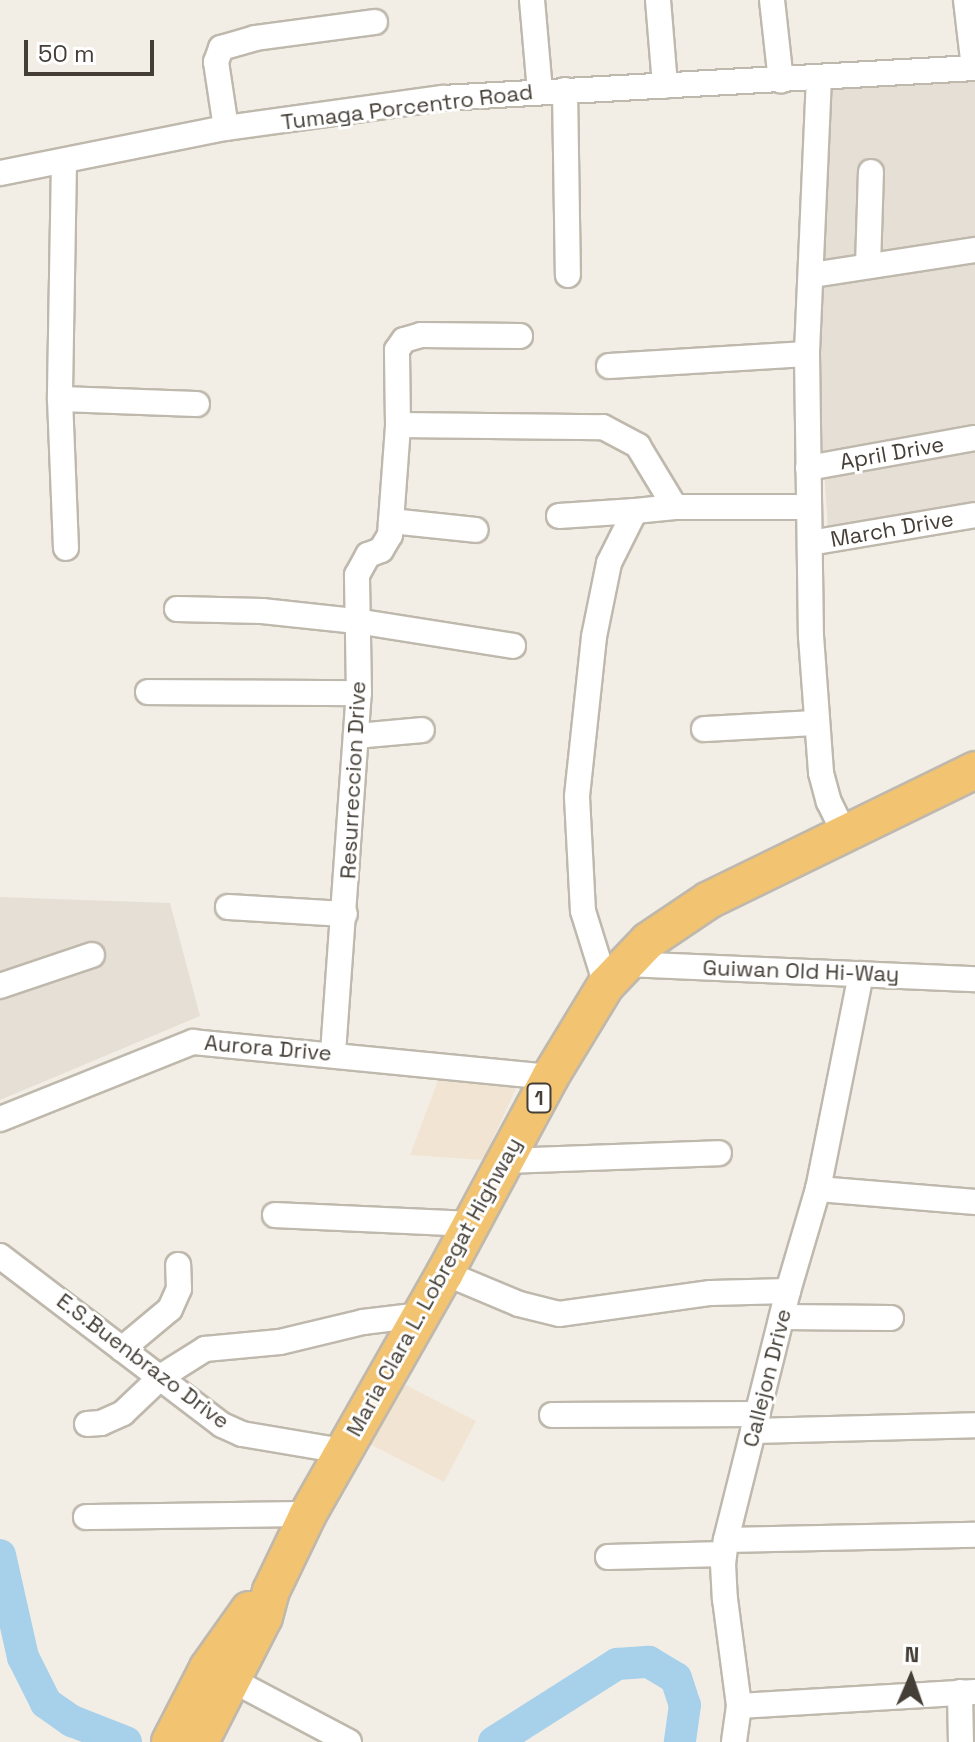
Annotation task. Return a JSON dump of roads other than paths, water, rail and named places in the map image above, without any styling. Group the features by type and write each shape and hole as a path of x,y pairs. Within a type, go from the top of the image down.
{"highway":[{"name":"Maria Clara L. Lobregat Highway","path":"189,1735 234,1681 264,1617 271,1591 308,1514 445,1273 550,1077 616,975 648,941 709,900 975,770"},
{"name":"Maria Clara L. Lobregat Highway","path":"189,1735 208,1668 250,1608 271,1591"}],"street":[{"path":"532,0 552,91 568,275"},
{"path":"658,0 665,86"},
{"path":"772,0 781,81"},
{"path":"966,0 975,68"},
{"path":"226,128 216,62 221,48 265,36 375,22"},
{"name":"Tumaga Porcentro Road","path":"0,173 226,128 443,98 975,68"},
{"path":"819,77 807,354 810,543 816,723 824,789 844,833"},
{"path":"64,162 60,399 66,548"},
{"path":"868,266 871,172"},
{"path":"812,275 975,250"},
{"path":"476,530 391,521 398,425 395,359 404,340 421,335 520,336"},
{"path":"609,366 807,354"},
{"path":"60,399 197,404"},
{"path":"398,425 603,427 638,446 675,507"},
{"name":"April Drive","path":"808,468 975,438"},
{"path":"559,516 675,507 809,507"},
{"path":"616,975 583,911 577,797 594,637 609,563 635,511"},
{"name":"March Drive","path":"810,543 975,515"},
{"name":"Resurreccion Drive","path":"333,1053 359,693 356,621 361,564 387,544 391,521"},
{"path":"177,609 262,611 356,621 513,646"},
{"path":"148,692 359,693"},
{"path":"704,729 816,723"},
{"path":"356,736 422,730"},
{"path":"228,907 345,914"},
{"path":"0,986 92,955"},
{"name":"Guiwan Old Hi-Way","path":"616,975 861,974 975,979"},
{"name":"Callejon Drive","path":"734,1742 739,1706 725,1599 725,1547 788,1291 818,1189 861,974"},
{"name":"Aurora Drive","path":"0,1119 193,1042 333,1053 550,1077"},
{"path":"504,1161 719,1153"},
{"path":"818,1189 975,1202"},
{"path":"275,1215 471,1224"},
{"name":"E.S.Buenbrazo Drive","path":"0,1256 15,1264 222,1425 242,1434 343,1451"},
{"path":"122,1349 170,1309 179,1289 178,1265"},
{"path":"445,1273 519,1304 559,1314 711,1293 788,1291"},
{"path":"87,1424 101,1423 123,1413 162,1376 205,1349 280,1342 363,1322 420,1315"},
{"path":"783,1317 891,1318"},
{"path":"552,1415 755,1423 975,1425"},
{"path":"86,1517 308,1514"},
{"path":"608,1557 725,1547 975,1535"},
{"path":"234,1681 349,1742"},
{"path":"739,1706 968,1692 961,1742"}],"waterway":[{"path":"0,1555 23,1657 46,1703 72,1721 126,1742"},
{"path":"494,1742 617,1664 649,1662 676,1678 685,1705 680,1742"}]}
